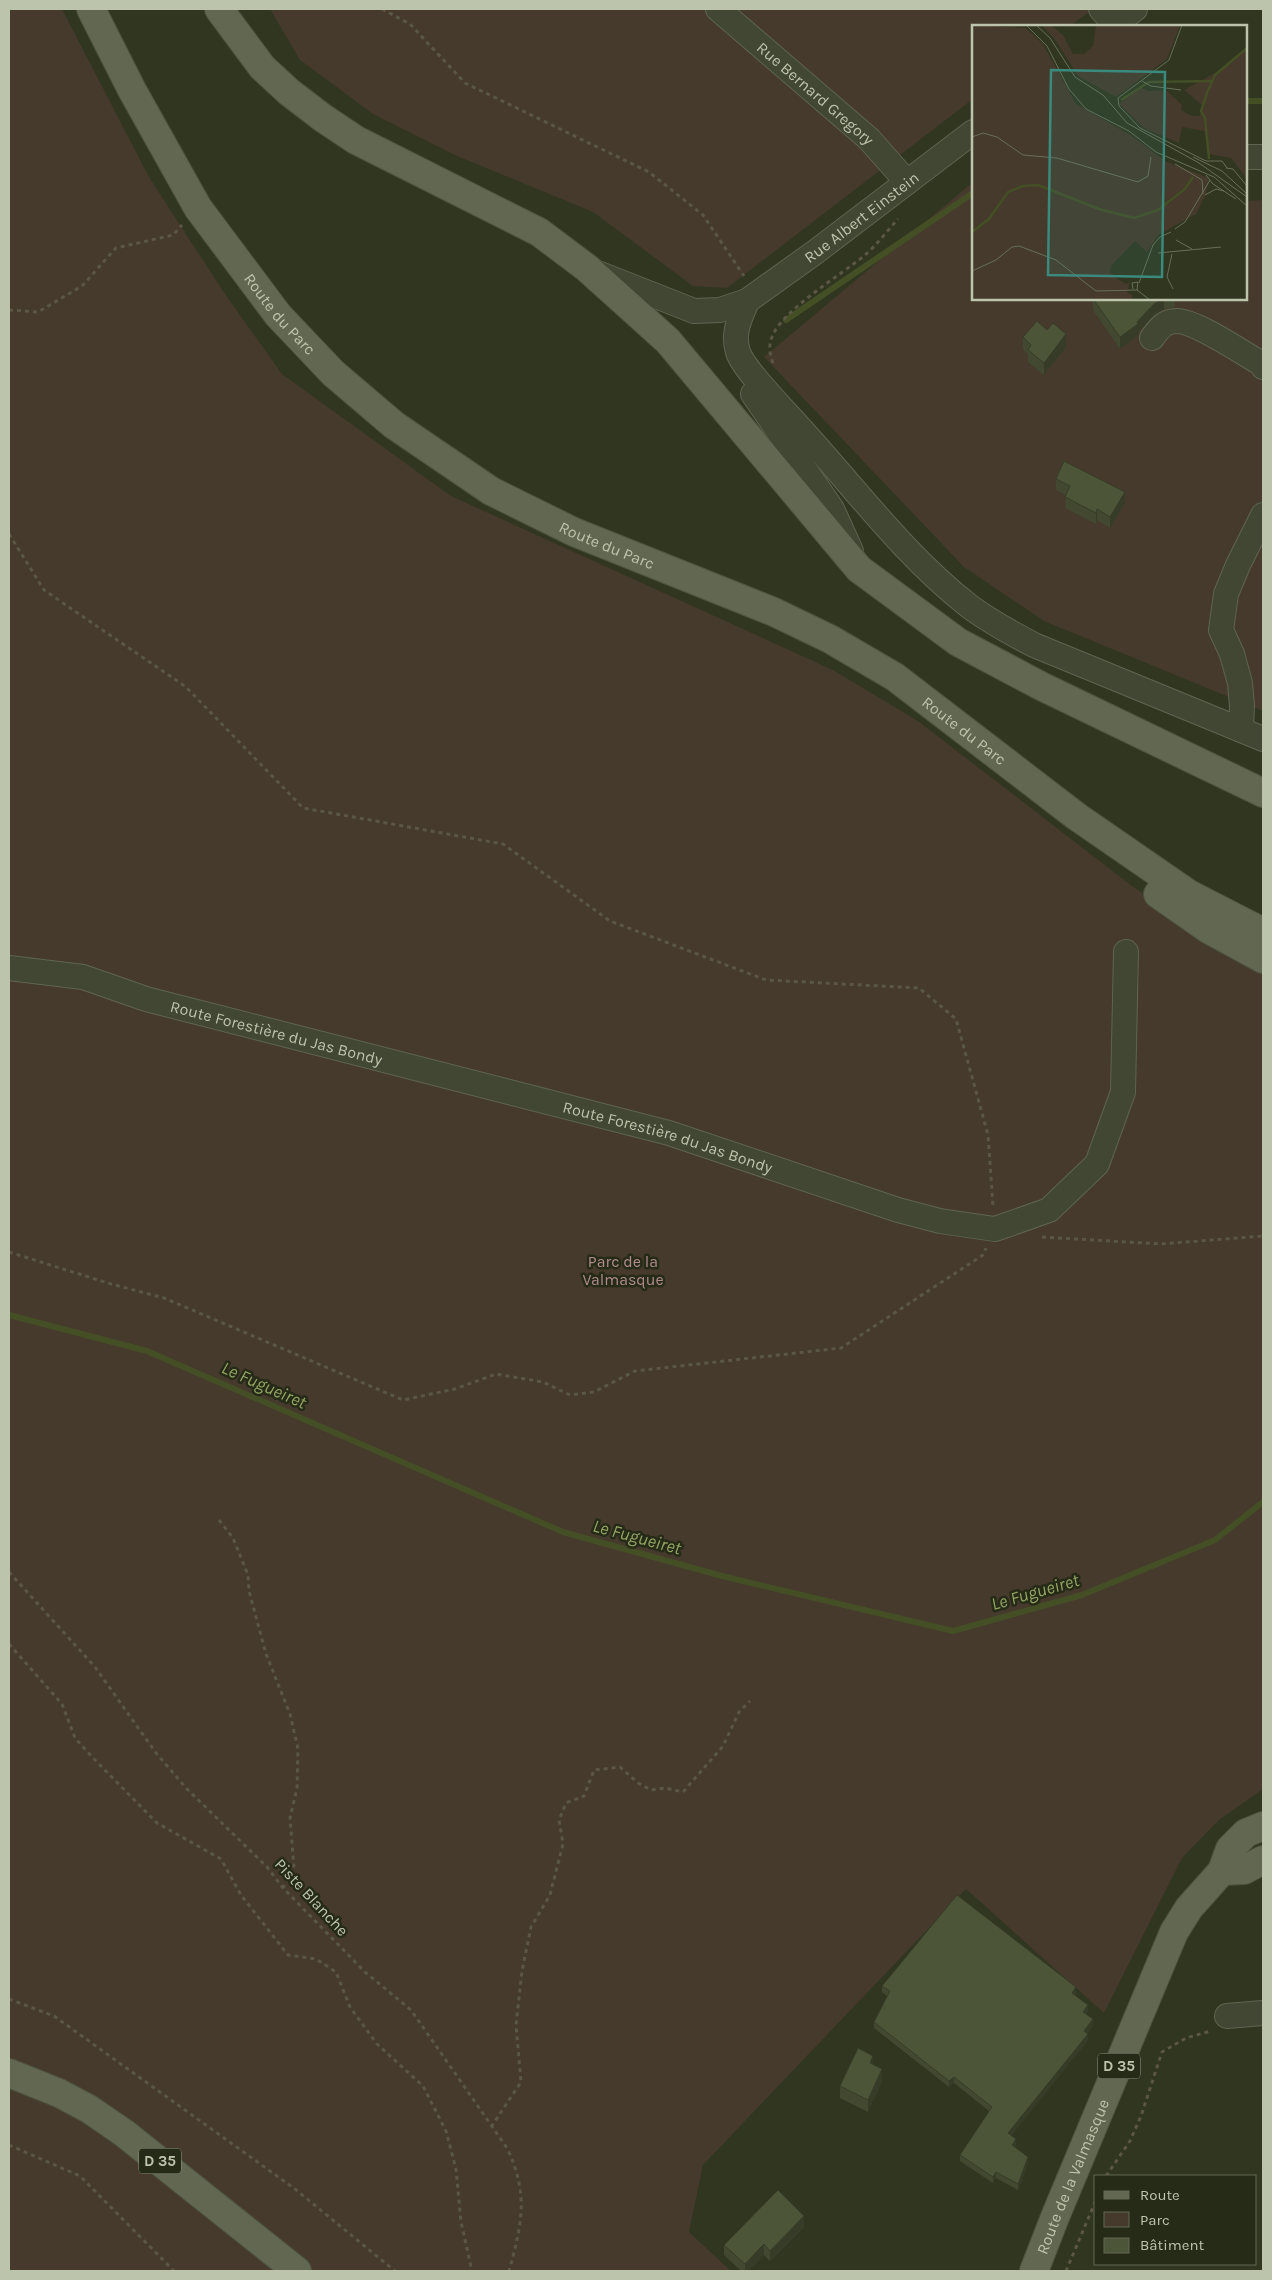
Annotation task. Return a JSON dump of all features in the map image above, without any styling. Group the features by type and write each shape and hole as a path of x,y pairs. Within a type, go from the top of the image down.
{"main road":[{"name":"Route du Parc","path":"90,9 132,90 198,208 278,315 333,373 402,431 491,491 574,532 774,612 830,639 896,677 1076,816 1189,894 1263,932"},
{"path":"219,9 262,66 289,92 323,118 356,140 539,232 587,268 668,341 859,569 958,642 1041,686 1263,793"},
{"path":"1039,786 1066,821 1131,876 1208,929 1263,959"},
{"name":"Route de la Valmasque","path":"1034,2271 1174,1932 1189,1908 1222,1871 1230,1849 1246,1833 1263,1826"},
{"path":"1222,1871 1244,1870 1263,1860"},
{"name":"D 35","path":"9,2073 59,2093 89,2109 124,2133 297,2271"}],"street":[{"name":"Rue Bernard Gregory","path":"718,9 868,139 907,182"},
{"path":"1109,20 1135,9"},
{"name":"Rue Albert Einstein","path":"752,298 972,133"},
{"path":"1247,157 1263,157"},
{"path":"587,268 694,311 720,310 752,298"},
{"path":"752,298 725,325 720,347 832,509 859,569"},
{"path":"752,298 735,332 738,353 760,383 888,530 945,585 983,616 1034,644 1263,738"},
{"path":"1152,338 1162,324 1177,320 1198,327 1262,364 1263,367"},
{"path":"1241,730 1242,706 1240,683 1232,654 1222,630 1226,594 1263,515"},
{"name":"Route Forestière du Jas Bondy","path":"9,968 83,977 146,999 669,1133 898,1210 940,1221 995,1229 1049,1210 1097,1164 1123,1092 1126,952"},
{"path":"1222,2022 1263,2013"}],"path":[{"path":"382,9 410,24 465,83 649,172 703,215 752,298"},
{"path":"9,310 38,312 82,286 116,248 173,235 198,208"},
{"path":"775,370 769,345 772,335 783,320 820,288 865,255 901,215"},
{"path":"9,534 44,590 186,687 303,808 503,844 610,921 766,980 919,988 956,1019 988,1135 995,1229 982,1255 841,1348 634,1371 594,1392 570,1395 543,1382 496,1374 455,1389 403,1400 164,1298 111,1284 9,1252"},
{"path":"1038,1237 1161,1244 1263,1236"},
{"path":"220,1520 233,1538 248,1575 249,1591 266,1654 290,1714 298,1749 297,1788 290,1818 294,1868 283,1888"},
{"name":"Piste Blanche","path":"9,1572 94,1667 156,1753 187,1790 267,1867 283,1888 365,1972 411,2010 507,2148 517,2169 522,2196 521,2229 510,2271"},
{"path":"9,1644 62,1704 76,1738 93,1758 157,1823 221,1859 241,1895 288,1955 316,1959 336,1972 350,2007 377,2044 424,2086 446,2132 456,2169 462,2222 472,2271"},
{"path":"492,2127 521,2082 516,2025 522,1971 531,1927 550,1894 563,1844 559,1820 566,1803 584,1796 594,1770 620,1767 638,1783 651,1790 665,1788 683,1792 723,1746 739,1712 750,1701"},
{"path":"9,1999 54,2016 294,2189 396,2271"},
{"path":"1107,2175 1130,2141 1141,2116 1162,2052 1186,2038 1222,2022"},
{"path":"9,2145 80,2176 174,2271"},
{"path":"1066,2271 1094,2205"}],"green space":[{"name":"Parc de la Valmasque","path":"9,9 62,9 149,177 225,294 282,374 451,496 833,670 918,721 1132,886 1263,972 1263,1789 1219,1820 1182,1858 1104,2013 966,1889 703,2165 689,2232 731,2271 9,2271"},
{"path":"270,9 1093,9 1071,25 972,25 972,100 727,288 693,286 593,212 457,156 373,114 300,60"},
{"path":"972,183 972,300 1247,300 1247,201 1263,200 1263,711 1044,621 964,567 764,357"}],"building":[{"path":"1094,300 1161,300 1154,304 1137,322 1138,324 1120,337"},
{"path":"1037,321 1047,330 1053,323 1066,334 1044,363 1028,350 1031,345 1023,337"},
{"path":"1064,461 1125,492 1110,517 1097,509 1096,513 1065,497 1070,486 1056,479"},
{"path":"957,1895 1076,1987 1072,1993 1088,2005 1083,2012 1093,2019 1084,2031 1088,2034 1008,2133 1016,2139 1012,2145 1028,2157 1018,2184 996,2172 993,2177 960,2155 992,2107 954,2077 949,2081 874,2022 890,1991 882,1986"},
{"path":"858,2048 873,2056 870,2063 882,2069 868,2100 840,2086"},
{"path":"778,2190 804,2216 770,2251 764,2244 745,2264 724,2245"}],"waterway":[{"path":"1247,101 1263,101"},
{"path":"786,320 972,194"},
{"name":"Le Fugueiret","path":"9,1315 147,1351 563,1532 722,1576 953,1631 1082,1595 1215,1540 1263,1502"}]}
